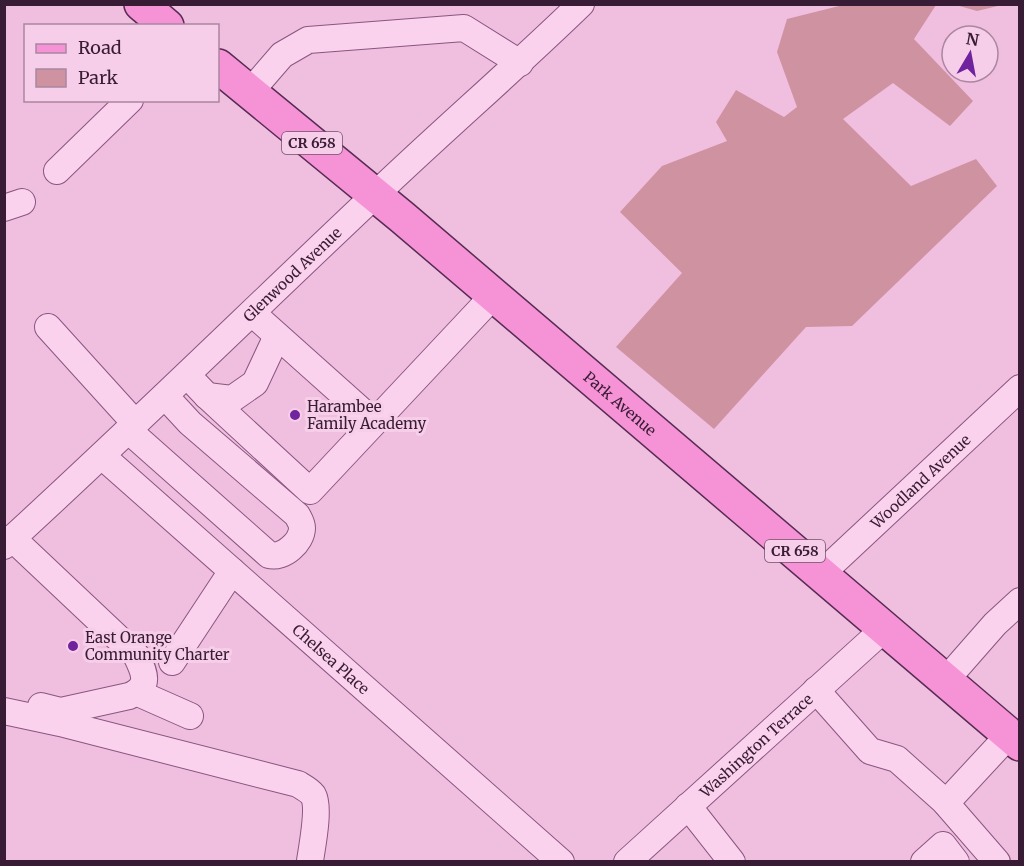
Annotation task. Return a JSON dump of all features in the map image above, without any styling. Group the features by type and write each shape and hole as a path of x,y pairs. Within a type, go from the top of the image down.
{"main road":[{"path":"141,4 165,24"},
{"name":"Park Avenue","path":"219,67 375,194 1014,740"}],"street":[{"name":"Glenwood Avenue","path":"8,542 102,456 375,194 520,63 581,4"},
{"path":"250,92 282,56 308,40 464,28 520,63"},
{"path":"57,171 128,102"},
{"path":"187,375 310,491 493,296"},
{"path":"252,313 374,422"},
{"path":"48,327 132,427 269,555 277,557 284,555 301,535 302,525 297,514 190,423 165,396"},
{"path":"207,396 232,399 255,383 277,336"},
{"name":"Woodland Avenue","path":"822,574 1020,388"},
{"name":"Chelsea Place","path":"102,456 561,861"},
{"path":"8,542 136,656 143,668 145,680 138,693"},
{"path":"172,662 232,571"},
{"path":"945,681 995,624 1020,601"},
{"name":"Washington Terrace","path":"643,856 692,812 816,690 884,629"},
{"path":"816,690 870,751 897,759 946,803 998,861"},
{"path":"4,698 61,711 138,693 190,716"},
{"path":"4,711 60,723 298,784 314,797 316,807 310,861"},
{"path":"946,803 1014,740"},
{"path":"692,812 732,861"},
{"path":"924,861 943,845 957,861"}],"green space":[{"path":"847,4 936,5 914,39 940,66 940,84 957,84 973,101 950,126 893,83 843,119 911,186 976,159 997,186 852,326 806,327 714,429 616,347 682,273 620,212 662,166 727,141 716,122 736,90 784,117 797,107 777,52 787,19"},
{"path":"956,5 1002,5 977,11"}],"place":[{"name":"Harambee Family Academy","path":"295,415"},
{"name":"East Orange Community Charter","path":"73,646"}]}
